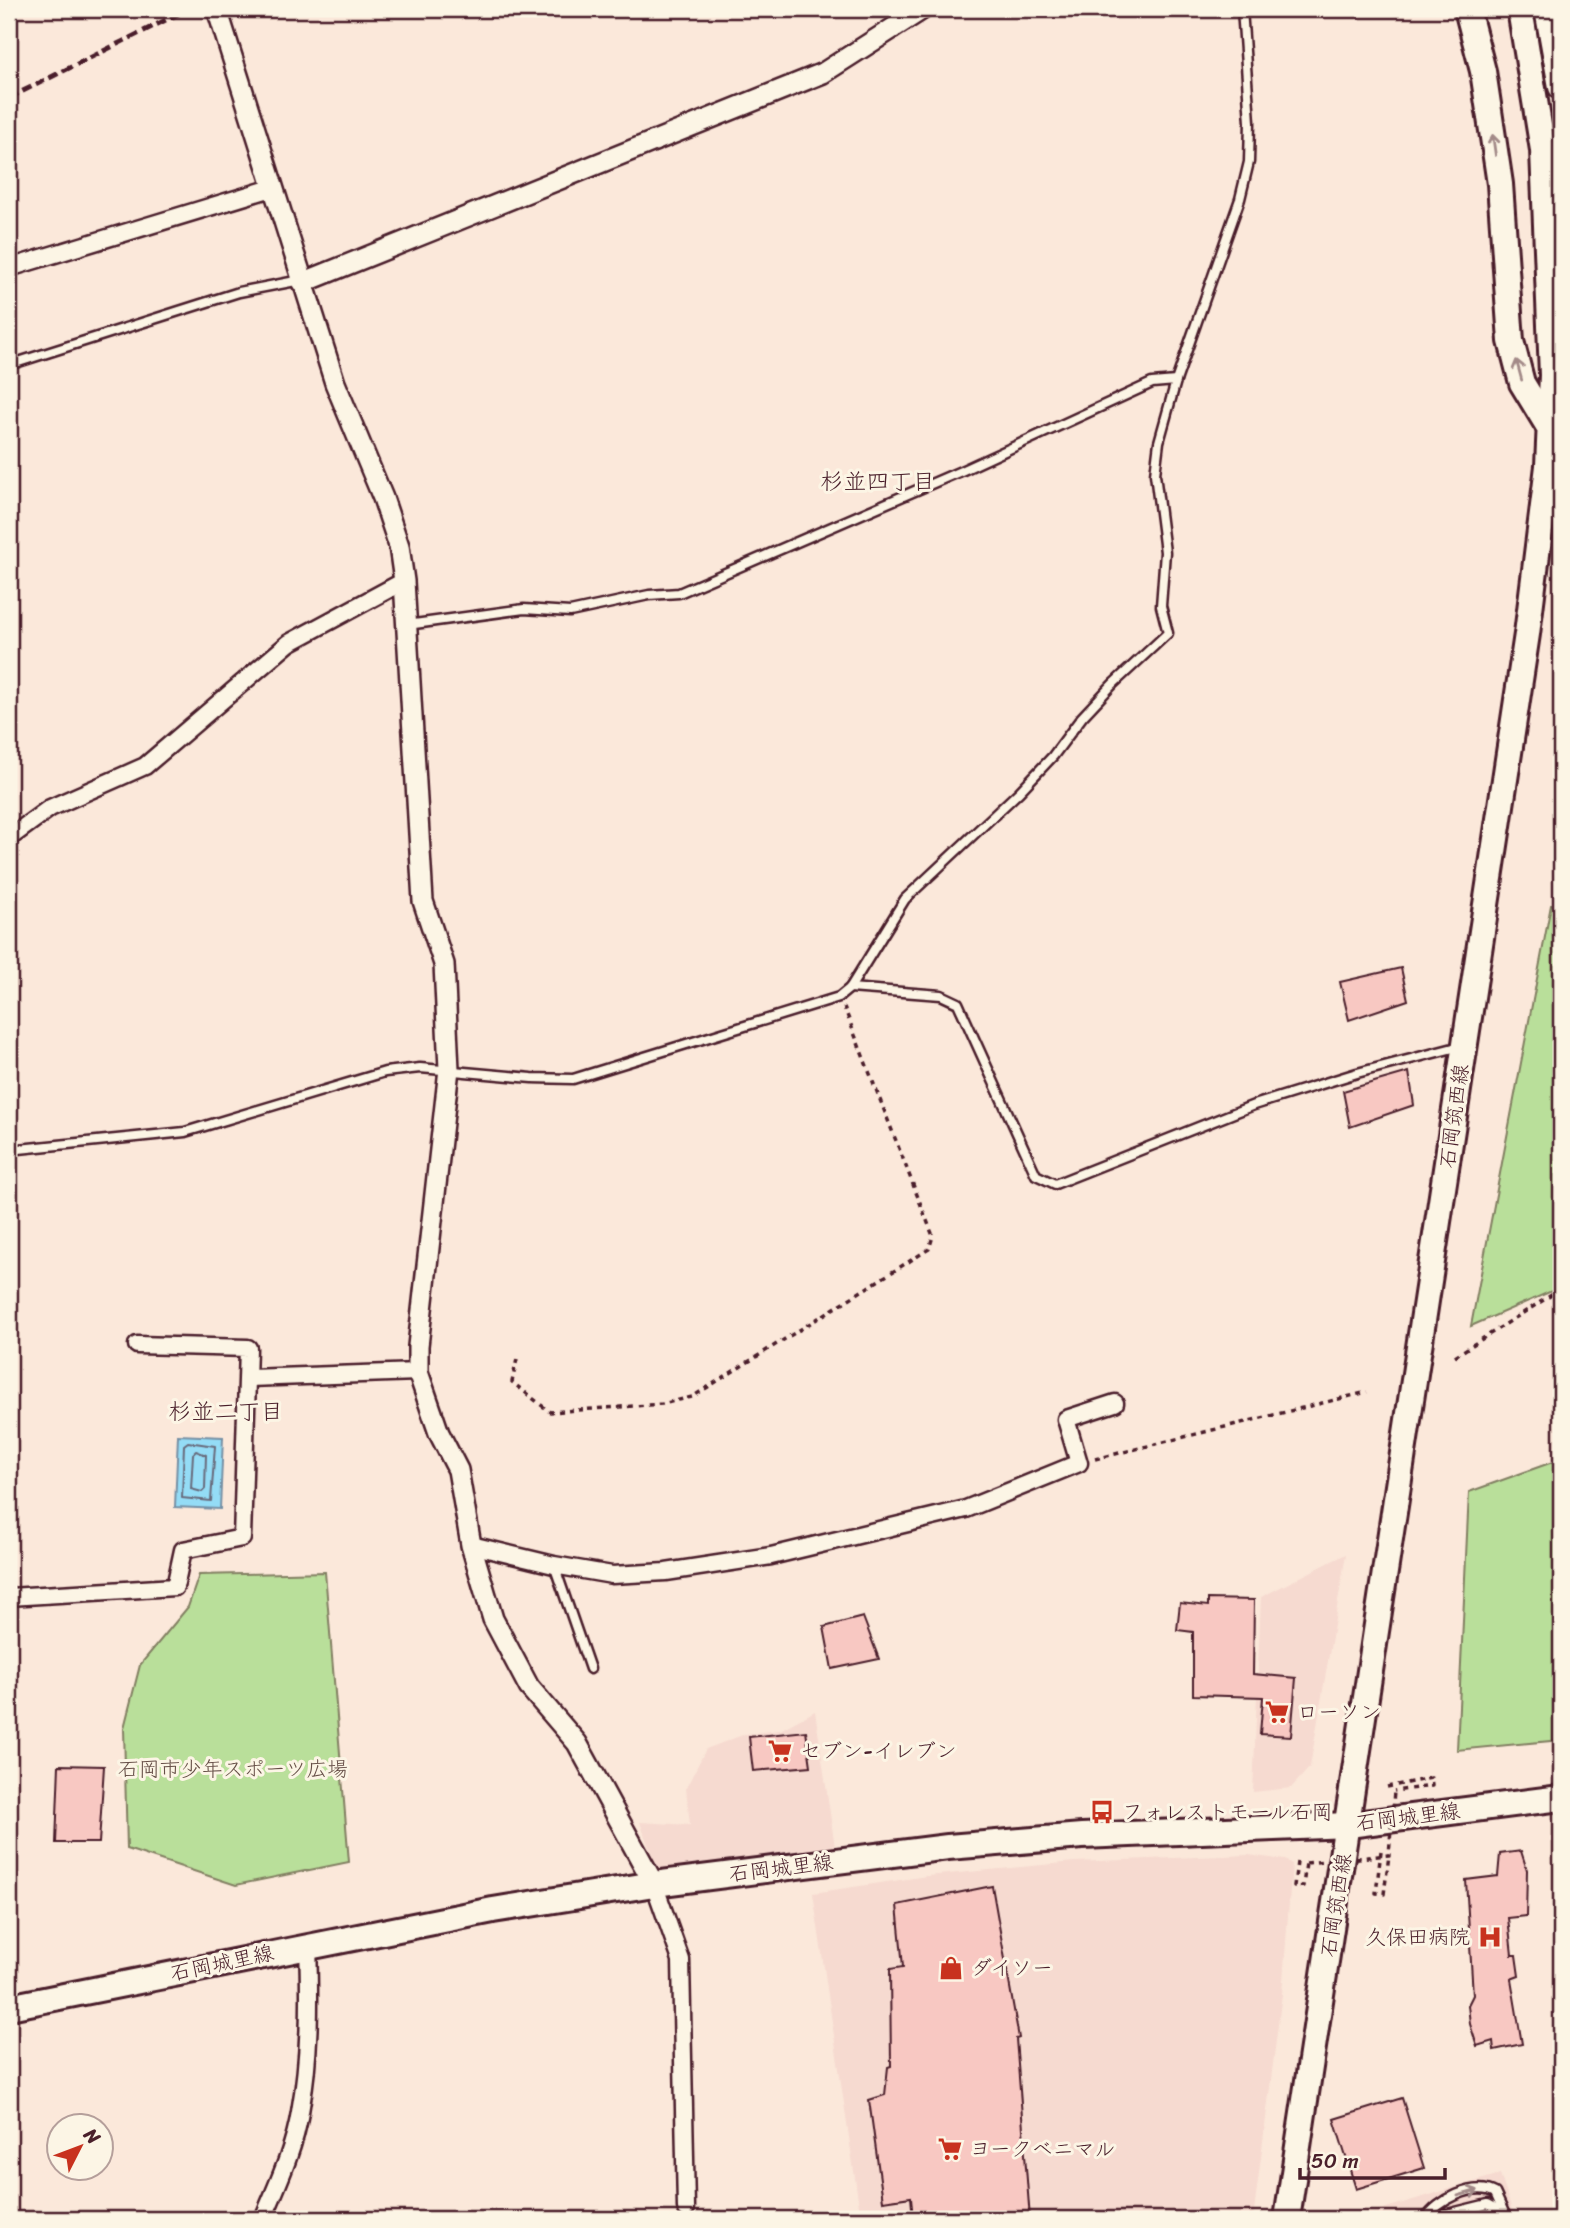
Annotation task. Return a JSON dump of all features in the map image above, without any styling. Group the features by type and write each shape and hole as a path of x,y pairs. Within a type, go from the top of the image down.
{"main road":[{"path":"1467,9 1483,71 1500,184 1511,341 1522,383 1556,422"},
{"name":"石岡筑西線","path":"1287,2219 1527,634 1556,422 1543,150 1520,9"},
{"path":"1548,9 1561,87"},
{"name":"石岡城里線","path":"9,2007 308,1945 493,1910 654,1884 948,1847 1083,1836 1348,1825 1561,1798"}],"street":[{"path":"216,9 335,383 383,498 399,546 407,625 423,901 444,964 449,1069 419,1332 418,1372 439,1433 458,1470 471,1545 493,1619 529,1687 577,1743 654,1884 681,1960 686,2208"},
{"path":"301,281 822,73 923,9"},
{"path":"9,268 272,188"},
{"path":"9,838 50,808 145,766 289,643 404,581"},
{"path":"9,1597 175,1587 183,1550 242,1538 248,1348 137,1345"},
{"path":"249,1378 418,1372"},
{"path":"471,1545 554,1565 612,1574 666,1572 771,1556 966,1509 1079,1463 1066,1419 1115,1403"},
{"path":"263,2219 286,2165 300,2114 310,2033 308,1945"}],"lane":[{"path":"9,1150 185,1132 385,1072 449,1069 532,1078 573,1079 839,997 850,988 905,899 1019,792 1054,756 1082,717 1168,633 1161,606 1165,552 1155,474 1159,442 1176,381 1240,199 1249,162 1250,122 1242,9"},
{"path":"9,365 239,292 301,281"},
{"path":"407,625 524,608 570,612 649,595 679,593 961,471 1152,383 1176,381"},
{"path":"850,988 941,995 958,1003 1036,1175 1055,1184 1254,1105 1357,1073 1464,1045"},
{"path":"554,1565 590,1669"},
{"path":"1427,2219 1431,2210 1475,2190 1495,2193 1506,2217"},
{"path":"1427,2219 1488,2204 1506,2217"}],"path":[{"path":"517,1359 512,1382 550,1412 625,1408 692,1396 929,1250 933,1236 839,997"},
{"path":"1455,1356 1561,1289"},
{"path":"1079,1463 1367,1392"},
{"path":"1381,1852 1377,1893 1384,1894 1394,1791 1432,1786 1432,1778 1387,1787"},
{"path":"1297,1862 1294,1886 1303,1886 1306,1863 1389,1855"}],"shaded area":[{"path":"1346,1554 1310,1767 1291,1788 1253,1792 1261,1597"},
{"path":"815,1711 836,1854 659,1877 640,1822 690,1825 686,1788 706,1749 745,1734 780,1730"},
{"name":"フォレストモール石岡","path":"1248,1855 1285,1860 1292,1864 1282,1994 1253,2219 861,2219 813,1893 927,1876 1074,1862"},
{"path":"1500,2174 1515,2219 1349,2219"}],"green space":[{"path":"1551,905 1561,905 1561,1287 1471,1326"},
{"path":"1561,1459 1561,1740 1457,1750 1469,1492"},
{"name":"石岡市少年スポーツ広場","path":"325,1572 349,1862 236,1885 127,1849 124,1728 140,1665 188,1607 199,1575"}],"water":[{"path":"178,1435 223,1437 220,1509 175,1507"}],"building":[{"path":"1401,968 1408,1000 1349,1020 1340,982"},
{"path":"1409,1072 1414,1105 1350,1127 1343,1091"},
{"path":"1208,1599 1254,1600 1253,1674 1296,1678 1291,1736 1260,1734 1263,1697 1193,1695 1193,1632 1177,1630 1180,1603 1208,1606"},
{"path":"863,1617 879,1659 832,1669 824,1627"},
{"name":"セブン-イレブン","path":"806,1731 811,1766 753,1771 749,1737"},
{"path":"59,1765 104,1766 99,1843 56,1843"},
{"name":"久保田病院","path":"1521,1851 1527,1870 1526,1916 1508,1918 1512,1955 1516,1955 1519,1976 1511,1979 1522,2044 1494,2050 1493,2041 1477,2046 1470,2024 1468,2005 1473,1995 1466,1880 1498,1876 1500,1854"},
{"path":"992,1886 1019,2038 1016,2039 1030,2219 913,2219 911,2197 883,2201 869,2100 885,2095 888,2067 891,2066 890,1969 903,1967 897,1905"},
{"path":"1402,2098 1424,2168 1356,2189 1334,2119"}],"railway":[{"path":"9,98 188,9"}],"place":[{"name":"ローソン","path":"1277,1712"},
{"name":"セブン-イレブン","path":"780,1751"},
{"name":"フォレストモール石岡","path":"1102,1812"},
{"name":"久保田病院","path":"1490,1937"},
{"name":"ダイソー","path":"951,1968"},
{"name":"ヨークベニマル","path":"950,2149"}],"district":[{"name":"杉並四丁目","path":"878,481"},
{"name":"杉並二丁目","path":"226,1411"}]}
